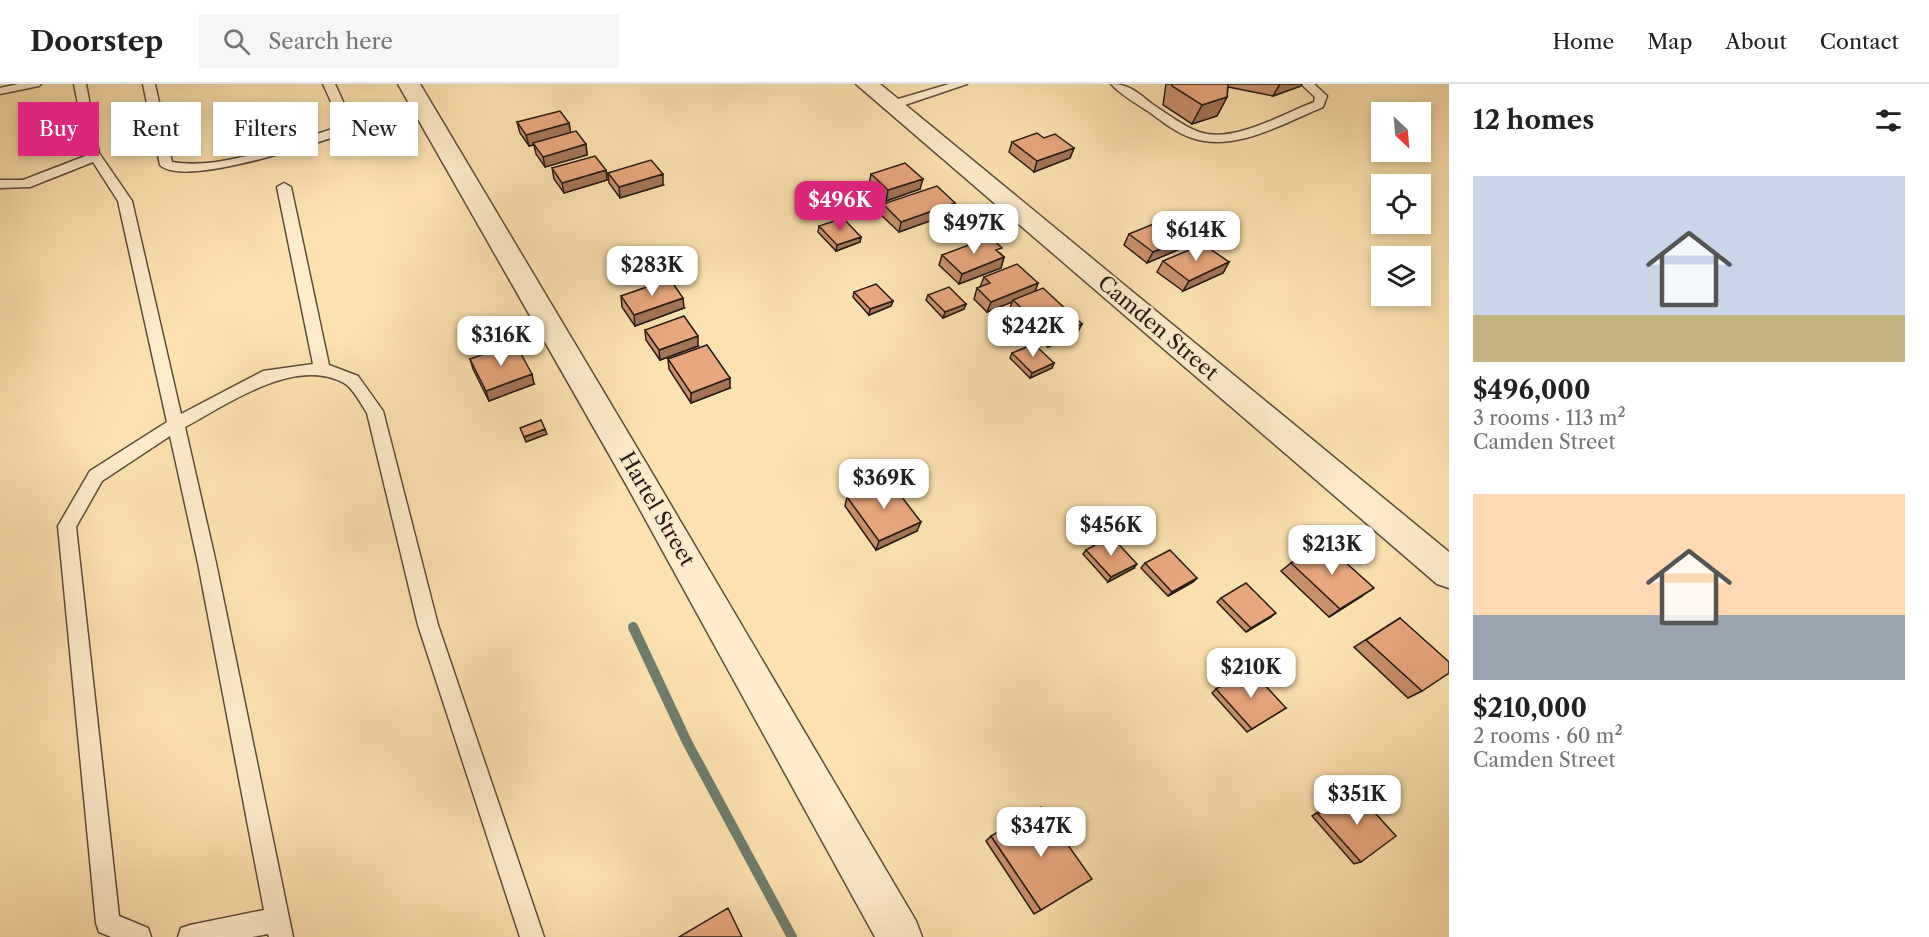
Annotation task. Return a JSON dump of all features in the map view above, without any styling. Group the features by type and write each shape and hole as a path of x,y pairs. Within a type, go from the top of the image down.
{"street":[{"name":"Hartel Street","path":"410,84 638,477 900,937"},
{"name":"Camden Street","path":"867,84 1449,573"}],"lane":[{"path":"0,91 35,84"},
{"path":"80,84 95,157 125,201 207,562 279,929 190,937"},
{"path":"149,84 166,165 177,169 222,165 349,128 329,84"},
{"path":"892,105 961,84"},
{"path":"1117,84 1196,136 1215,139 1232,138 1319,104 1321,96 1307,84"},
{"path":"0,184 25,184 95,157"},
{"path":"284,187 322,369"},
{"path":"139,937 108,923 67,526 96,476 176,424 269,375 322,369 352,380 375,411 428,626 532,937"}],"building":[{"path":"1172,84 1228,84 1227,97 1202,105"},
{"path":"560,111 569,123 526,135 517,122"},
{"path":"576,131 586,144 543,157 533,143"},
{"path":"1037,133 1044,138 1055,134 1074,148 1037,161 1012,142"},
{"path":"595,156 606,170 562,183 552,168"},
{"path":"651,160 663,174 619,187 608,173"},
{"path":"905,163 923,179 888,190 871,174"},
{"path":"937,186 955,203 901,222 883,204"},
{"path":"843,218 861,237 837,245 819,226"},
{"path":"1168,218 1193,236 1153,252 1129,234"},
{"path":"990,237 1002,248 996,250 1004,257 962,274 942,255"},
{"path":"1203,244 1229,262 1189,281 1163,261"},
{"path":"1017,264 1038,283 991,302 977,288 990,283 984,277"},
{"path":"670,279 683,298 634,315 621,296"},
{"path":"876,284 893,301 870,309 854,292"},
{"path":"949,287 966,304 945,312 928,295"},
{"path":"1043,288 1082,324 1052,337 1013,300"},
{"path":"684,316 698,336 659,350 645,330"},
{"path":"515,343 532,374 486,391 470,359"},
{"path":"1034,344 1054,363 1032,373 1012,353"},
{"path":"707,345 730,378 691,393 668,359"},
{"path":"541,420 545,429 524,437 520,428"},
{"path":"888,479 921,522 879,541 847,497"},
{"path":"1111,536 1137,564 1111,577 1086,550"},
{"path":"1324,543 1374,588 1340,609 1291,563"},
{"path":"1170,550 1197,578 1172,592 1145,563"},
{"path":"1246,583 1276,613 1251,628 1221,598"},
{"path":"1400,618 1449,662 1449,673 1422,691 1366,640"},
{"path":"1250,669 1286,708 1252,729 1216,689"},
{"path":"1354,790 1396,836 1361,862 1318,814"},
{"path":"1041,807 1092,879 1041,910 991,836"},
{"path":"728,908 742,937 679,937"}],"waterway":[{"path":"633,627 687,742 792,937"}]}
